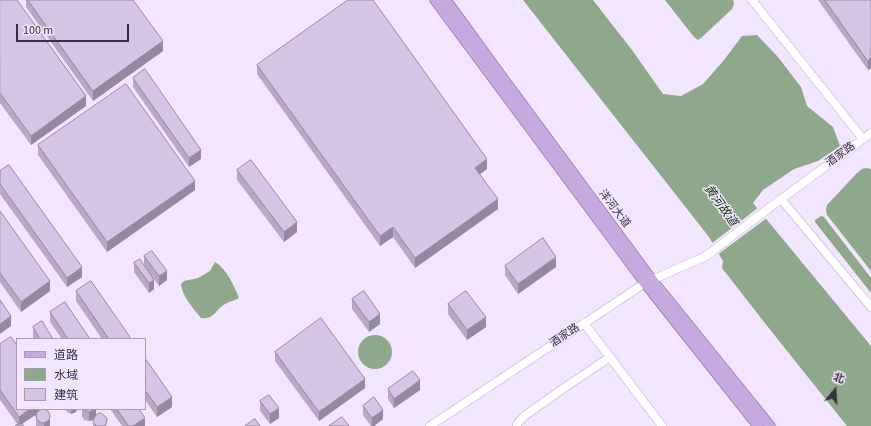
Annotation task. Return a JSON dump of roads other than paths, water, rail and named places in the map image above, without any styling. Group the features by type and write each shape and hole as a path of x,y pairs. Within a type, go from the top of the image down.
{"main road":[{"name":"洋河大道","path":"435,0 758,426"},
{"name":"洋河大道","path":"446,0 648,281 770,426"}],"street":[{"path":"752,0 863,139"},
{"name":"酒家路","path":"430,426 648,281 706,256 871,133"},
{"path":"781,199 871,307"},
{"path":"584,323 662,426"},
{"path":"517,426 523,417 610,358"}],"water":[{"name":"黄河故道","path":"523,0 593,0 632,50 663,94 681,96 703,84 742,36 757,35 778,57 801,87 807,106 833,127 840,146 818,161 794,169 763,190 753,203 871,346 871,426 847,426 722,268 723,261 709,237"},
{"path":"665,0 733,0 734,4 732,9 698,40"},
{"path":"866,168 871,169 871,271 827,215 826,210 827,205 857,173"},
{"path":"821,216 824,217 871,278 871,293 815,222 815,220"},
{"path":"215,262 227,273 239,298 223,305 209,317 201,318 191,306 181,284 184,281 198,278 210,271"},
{"path":"372,335 378,335 387,340 391,346 391,358 387,364 378,369 372,369 363,364 358,355 358,349 363,340"}]}
